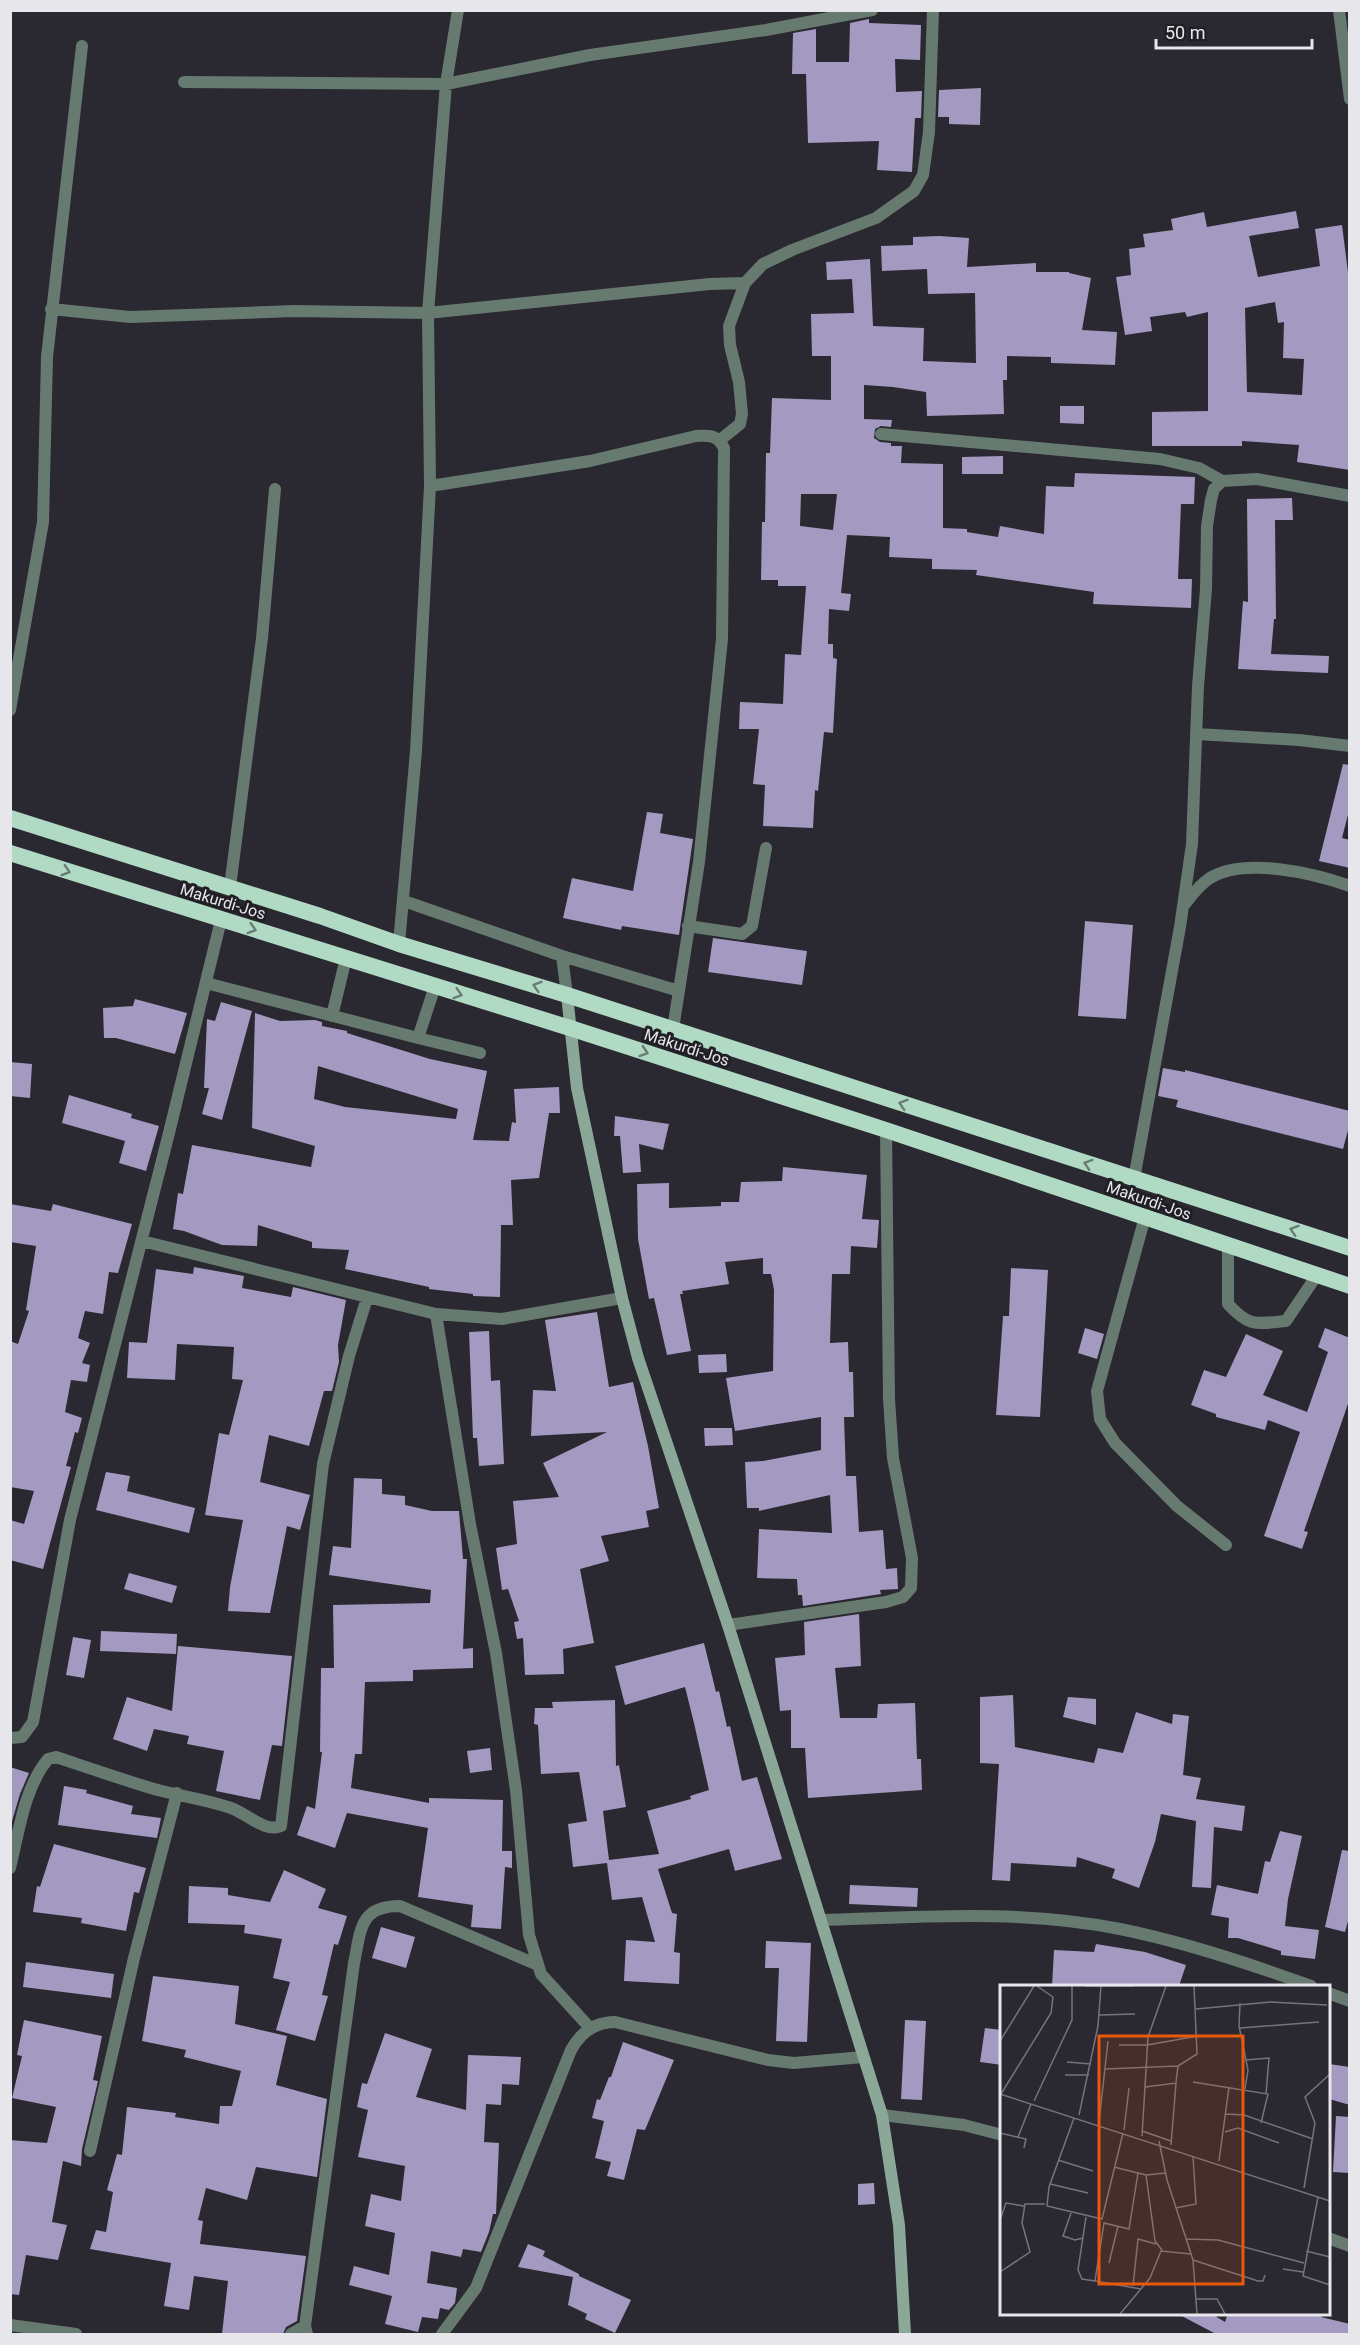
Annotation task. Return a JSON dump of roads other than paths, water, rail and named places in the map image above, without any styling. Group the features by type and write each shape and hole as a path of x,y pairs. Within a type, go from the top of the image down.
{"highway":[{"name":"Makurdi-Jos","path":"10,818 1350,1248"},
{"name":"Makurdi-Jos","path":"10,853 570,1028 886,1130 1350,1286"}],"main road":[{"path":"567,995 577,1089 622,1298 638,1358 728,1625 882,2115 899,2225 905,2334"}],"street":[{"path":"399,944 416,751 430,486 428,313 446,84 458,10"},
{"path":"184,82 446,84 590,55 766,30 872,10"},
{"path":"720,440 740,424 742,414 729,326 745,283 763,264 792,250 876,218 914,191 924,175 929,132 933,10"},
{"path":"1339,10 1350,99"},
{"path":"10,710 43,522 46,369 82,46"},
{"path":"51,309 130,316 294,311 428,313 710,284 745,283"},
{"path":"881,434 1160,459 1199,468 1222,481 1257,479 1350,496"},
{"path":"430,486 590,462 696,436 711,435 720,440 725,455 722,639 699,862 673,1029"},
{"path":"1134,1179 1184,906 1192,844 1206,589 1207,526 1211,500 1215,489 1222,481"},
{"path":"230,887 262,638 275,489"},
{"path":"1197,734 1299,740 1350,746"},
{"path":"688,926 742,934 752,926 766,848"},
{"path":"1184,906 1205,881 1222,872 1235,869 1255,868 1307,874 1350,886"},
{"path":"404,902 562,956 679,991"},
{"path":"10,1738 22,1737 33,1722 70,1520 221,920"},
{"path":"562,956 567,995"},
{"path":"332,1016 346,958"},
{"path":"206,983 480,1053"},
{"path":"418,1038 435,986"},
{"path":"728,1625 886,1602 903,1597 913,1582 912,1558 892,1458 886,1130"},
{"path":"1145,1217 1097,1391 1100,1419 1115,1443 1177,1506 1227,1545"},
{"path":"142,1241 436,1314 502,1319 622,1298"},
{"path":"1228,1245 1228,1304 1243,1320 1264,1323 1286,1321 1317,1275"},
{"path":"10,1868 28,1799 39,1769 48,1759 56,1757 156,1789 233,1809 267,1827 279,1828 283,1823 323,1464 349,1356 367,1298"},
{"path":"436,1314 470,1524 496,1653 516,1790 530,1935 541,1974 590,2028"},
{"path":"90,2151 134,1958 177,1793"},
{"path":"291,2334 306,2330 354,1963 367,1918 381,1907 400,1906 538,1965"},
{"path":"821,1920 964,1916 1041,1918 1119,1928 1237,1959 1308,1985"},
{"path":"1330,1993 1350,2001"},
{"path":"442,2334 476,2288 571,2050 578,2038 590,2028 607,2022 615,2022 768,2060 794,2063 863,2057"},
{"path":"882,2115 964,2126 1000,2135"},
{"path":"1330,2238 1350,2246"},
{"path":"10,2325 76,2334"}]}
